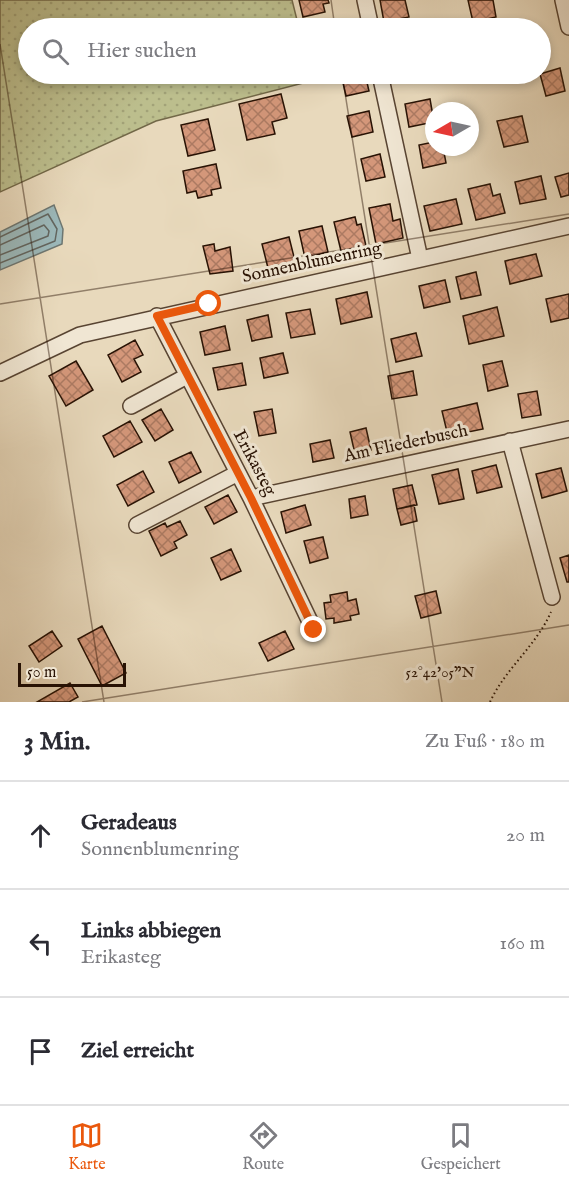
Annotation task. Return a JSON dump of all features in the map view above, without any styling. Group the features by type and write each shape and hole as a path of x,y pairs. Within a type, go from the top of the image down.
{"street":[{"path":"364,0 368,18"},
{"path":"563,0 569,27"},
{"path":"382,84 420,259"},
{"name":"Sonnenblumenring","path":"0,373 80,334 569,226"},
{"name":"Erikasteg","path":"157,316 251,498 314,630"},
{"path":"131,406 187,376"},
{"name":"Am Fliederbusch","path":"251,498 569,429"},
{"path":"510,441 552,597"},
{"path":"137,525 238,473"}],"path":[{"path":"490,702 497,687 544,629 552,612 552,597"}],"green space":[{"path":"0,0 292,0 296,18 18,18 18,84 299,84 156,121 0,192"}],"water":[{"path":"54,205 63,229 62,244 0,270 0,232"}],"building":[{"path":"299,0 328,0 329,3 323,4 325,12 303,17"},
{"path":"380,0 405,0 409,17 383,18"},
{"path":"468,0 493,0 496,17 472,18"},
{"path":"560,68 565,91 546,96 543,84 551,84 551,71"},
{"path":"343,84 367,84 369,91 346,96"},
{"path":"281,94 287,118 272,122 275,134 247,140 239,104"},
{"path":"430,99 431,102 425,102 425,124 409,127 405,104"},
{"path":"369,111 373,132 352,137 347,116"},
{"path":"522,116 528,142 504,147 497,121"},
{"path":"208,119 215,150 188,156 181,125"},
{"path":"425,144 425,156 445,156 446,163 423,168 419,145"},
{"path":"380,154 385,177 366,181 361,159"},
{"path":"216,164 221,188 211,190 212,195 198,198 196,191 187,193 183,171"},
{"path":"569,173 569,195 561,197 555,177"},
{"path":"541,176 546,199 520,204 515,182"},
{"path":"490,184 493,196 500,194 505,213 476,220 468,189"},
{"path":"456,199 462,224 430,231 424,206"},
{"path":"390,204 393,221 400,219 403,238 376,244 369,208"},
{"path":"355,217 357,225 361,224 366,246 341,251 334,222"},
{"path":"322,226 328,252 305,258 299,231"},
{"path":"289,237 295,261 268,268 262,244"},
{"path":"214,244 215,251 230,247 233,271 210,274 203,246"},
{"path":"536,254 542,276 510,284 505,261"},
{"path":"476,272 481,295 461,299 456,277"},
{"path":"445,280 450,302 424,308 419,286"},
{"path":"367,292 372,317 341,324 336,299"},
{"path":"569,294 569,318 551,322 546,299"},
{"path":"497,307 504,336 469,344 463,316"},
{"path":"310,309 315,334 291,338 286,313"},
{"path":"268,315 272,337 252,341 247,320"},
{"path":"225,326 230,350 205,355 200,332"},
{"path":"416,333 422,356 396,362 391,339"},
{"path":"135,340 143,355 134,359 141,372 122,382 108,355"},
{"path":"283,353 288,373 264,378 260,358"},
{"path":"76,361 93,390 66,406 49,376"},
{"path":"502,361 508,386 488,391 483,365"},
{"path":"242,363 246,385 218,390 213,368"},
{"path":"413,371 417,395 392,399 388,376"},
{"path":"537,391 541,415 522,418 518,394"},
{"path":"477,403 483,429 448,436 442,411"},
{"path":"161,409 173,430 155,441 142,420"},
{"path":"272,409 276,433 259,436 254,412"},
{"path":"130,421 142,442 114,457 103,436"},
{"path":"366,428 371,450 355,454 350,432"},
{"path":"330,440 334,458 313,462 310,444"},
{"path":"191,452 201,472 179,483 169,462"},
{"path":"496,465 502,487 477,493 472,471"},
{"path":"561,468 567,491 542,498 536,474"},
{"path":"458,469 464,499 439,504 432,475"},
{"path":"143,471 154,492 128,506 117,485"},
{"path":"412,485 417,505 397,509 393,489"},
{"path":"228,495 237,512 214,524 205,507"},
{"path":"365,496 368,515 351,518 349,499"},
{"path":"305,505 311,525 286,533 281,512"},
{"path":"414,505 417,521 401,525 397,509"},
{"path":"180,521 187,535 174,542 177,548 161,556 149,531 165,523 167,527"},
{"path":"323,537 328,558 310,563 304,541"},
{"path":"231,549 241,571 221,580 211,558"},
{"path":"569,555 569,582 567,582 560,558"},
{"path":"436,591 441,613 421,618 415,596"},
{"path":"347,592 348,601 356,599 359,614 350,616 351,620 334,623 334,618 326,619 324,603 331,602 330,595"},
{"path":"102,626 126,673 102,686 78,639"},
{"path":"52,631 62,646 39,662 29,646"},
{"path":"285,631 294,649 268,661 259,643"},
{"path":"70,683 78,697 69,702 37,702"}],"route":[{"path":"209,304 157,316 163,332 251,498 314,630"}]}
